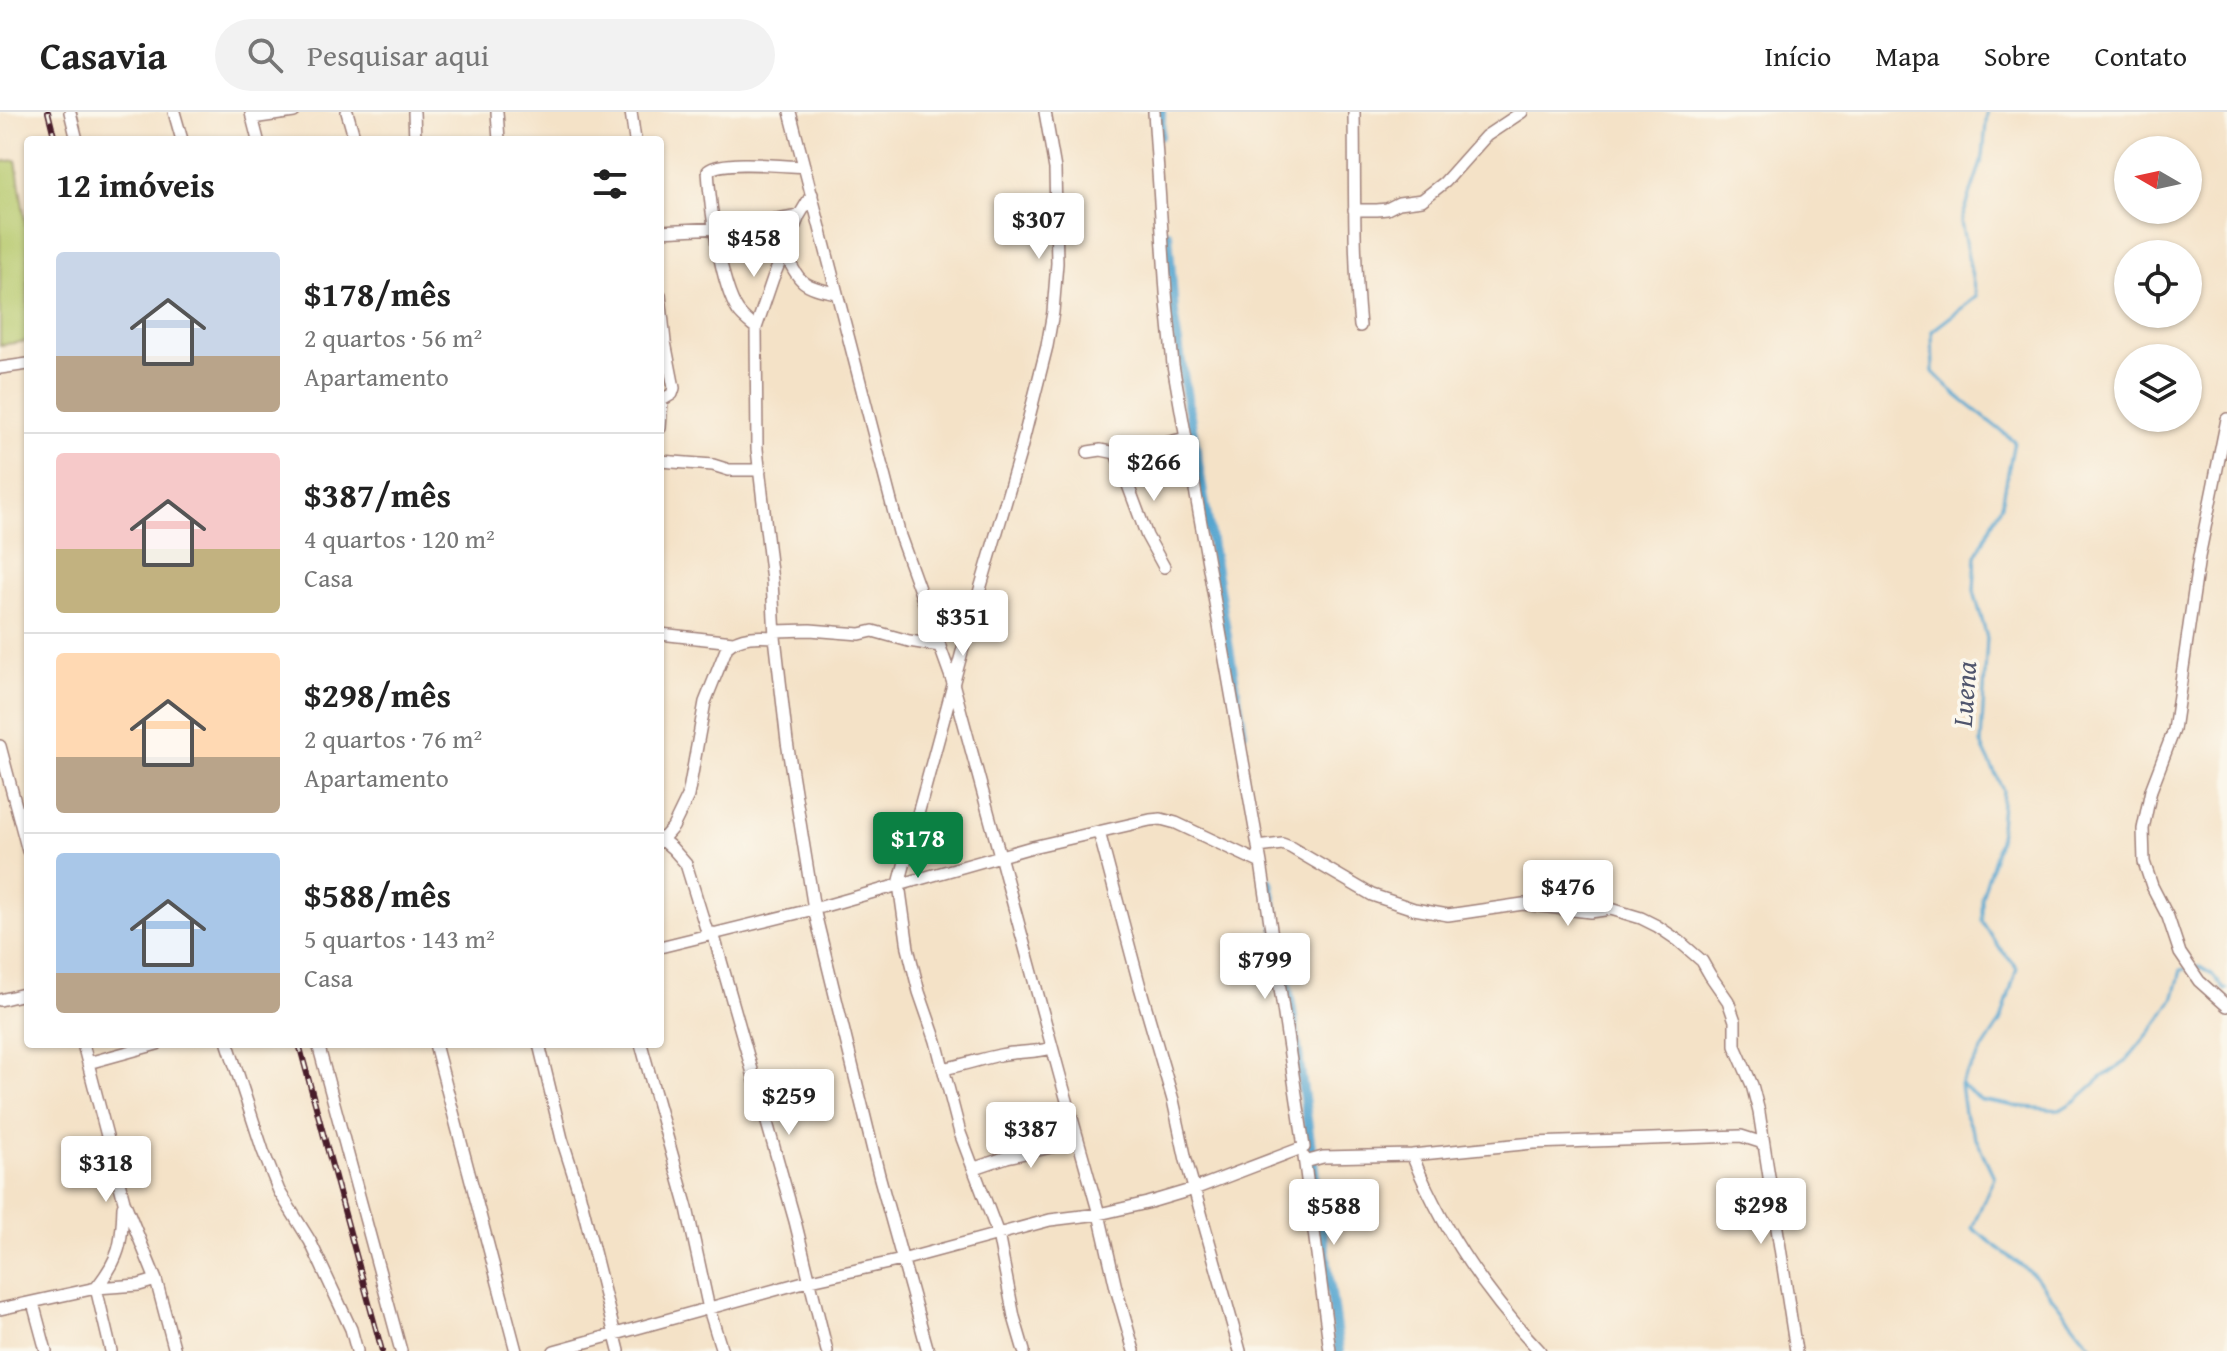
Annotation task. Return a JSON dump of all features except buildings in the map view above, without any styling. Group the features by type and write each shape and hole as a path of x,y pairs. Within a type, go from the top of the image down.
{"street":[{"path":"70,112 76,136"},
{"path":"174,112 181,136"},
{"path":"257,136 251,115 294,112"},
{"path":"347,112 354,136"},
{"path":"414,112 415,136"},
{"path":"497,112 499,136"},
{"path":"631,112 634,136"},
{"path":"790,112 900,536 953,683 1134,1351"},
{"path":"1024,1351 998,1234 960,1133 908,948 899,884 1047,346 1057,263 1055,169 1045,112"},
{"path":"1154,112 1173,365 1261,863 1304,1147 1330,1351"},
{"path":"1354,112 1355,276 1360,326"},
{"path":"1354,210 1387,209 1399,203 1422,200 1445,182 1486,136 1522,112"},
{"path":"756,328 739,312 730,295 715,229 708,176 710,168 760,164 804,167"},
{"path":"812,194 784,251 756,328 757,435 775,634 787,742 814,909 879,1175 928,1351"},
{"path":"664,231 748,226 799,216"},
{"path":"784,251 794,271 808,287 836,293"},
{"path":"664,333 674,388 672,394 664,399"},
{"path":"0,368 24,365"},
{"path":"2227,419 2199,557 2174,730 2151,790 2143,829 2144,862 2180,953 2199,981 2227,1006"},
{"path":"1088,452 1101,450 1116,453 1127,447 1186,438"},
{"path":"1116,453 1147,536 1164,567"},
{"path":"664,461 713,465 729,470 760,470"},
{"path":"664,634 733,642 755,636 810,630 860,634 873,631 940,646"},
{"path":"664,837 673,827 688,796 705,702 727,647 733,642"},
{"path":"0,746 24,836"},
{"path":"664,946 814,909 1032,847 1161,819 1261,863"},
{"path":"1099,832 1240,1351"},
{"path":"664,842 686,864 710,934 811,1280 827,1351"},
{"path":"1258,847 1282,844 1372,895 1414,909 1448,915 1523,904 1590,912 1611,909 1657,926 1696,955 1728,1001 1735,1021 1735,1046 1752,1085 1796,1351"},
{"path":"0,1000 24,994"},
{"path":"84,1048 124,1201 156,1280 175,1351"},
{"path":"88,1063 142,1048"},
{"path":"229,1048 279,1191 310,1241 351,1329 357,1351"},
{"path":"319,1048 401,1351"},
{"path":"436,1048 516,1351"},
{"path":"540,1048 619,1351"},
{"path":"642,1048 687,1208 709,1309 722,1351"},
{"path":"943,1069 998,1055 1035,1053 1052,1048"},
{"path":"1305,1162 1323,1157 1412,1155 1533,1143 1741,1136 1764,1146"},
{"path":"975,1168 1007,1157 1078,1141"},
{"path":"554,1351 811,1280 902,1260 1050,1220 1099,1214 1194,1189 1304,1147"},
{"path":"1412,1155 1427,1192 1465,1257 1520,1330 1540,1351"},
{"path":"96,1288 112,1268 118,1253 124,1201"},
{"path":"0,1309 96,1288 139,1285 156,1280"},
{"path":"96,1288 111,1351"},
{"path":"33,1303 46,1351"}],"green space":[{"path":"16,160 24,213 24,342 0,345 0,162"}],"waterway":[{"path":"1160,135 1161,112"},
{"name":"Luena","path":"1987,112 1983,157 1961,222 1976,297 1932,331 1933,372 1956,395 2014,441 2002,504 1976,556 1974,591 1987,638 1981,744 2003,790 1999,841 1982,897 1982,921 2017,968 2001,1021 1960,1084 1964,1113 1994,1177 1972,1228 2035,1276 2095,1351"},
{"path":"1168,234 1175,326 1243,732"},
{"path":"1269,882 1292,1011 1339,1351"},
{"path":"2196,967 2212,974 2227,989"},
{"path":"1960,1084 1981,1100 2060,1110 2126,1061 2161,1018 2174,997 2181,970 2185,969"}],"railway":[{"path":"48,112 54,136"},
{"path":"300,1048 382,1351"}]}
